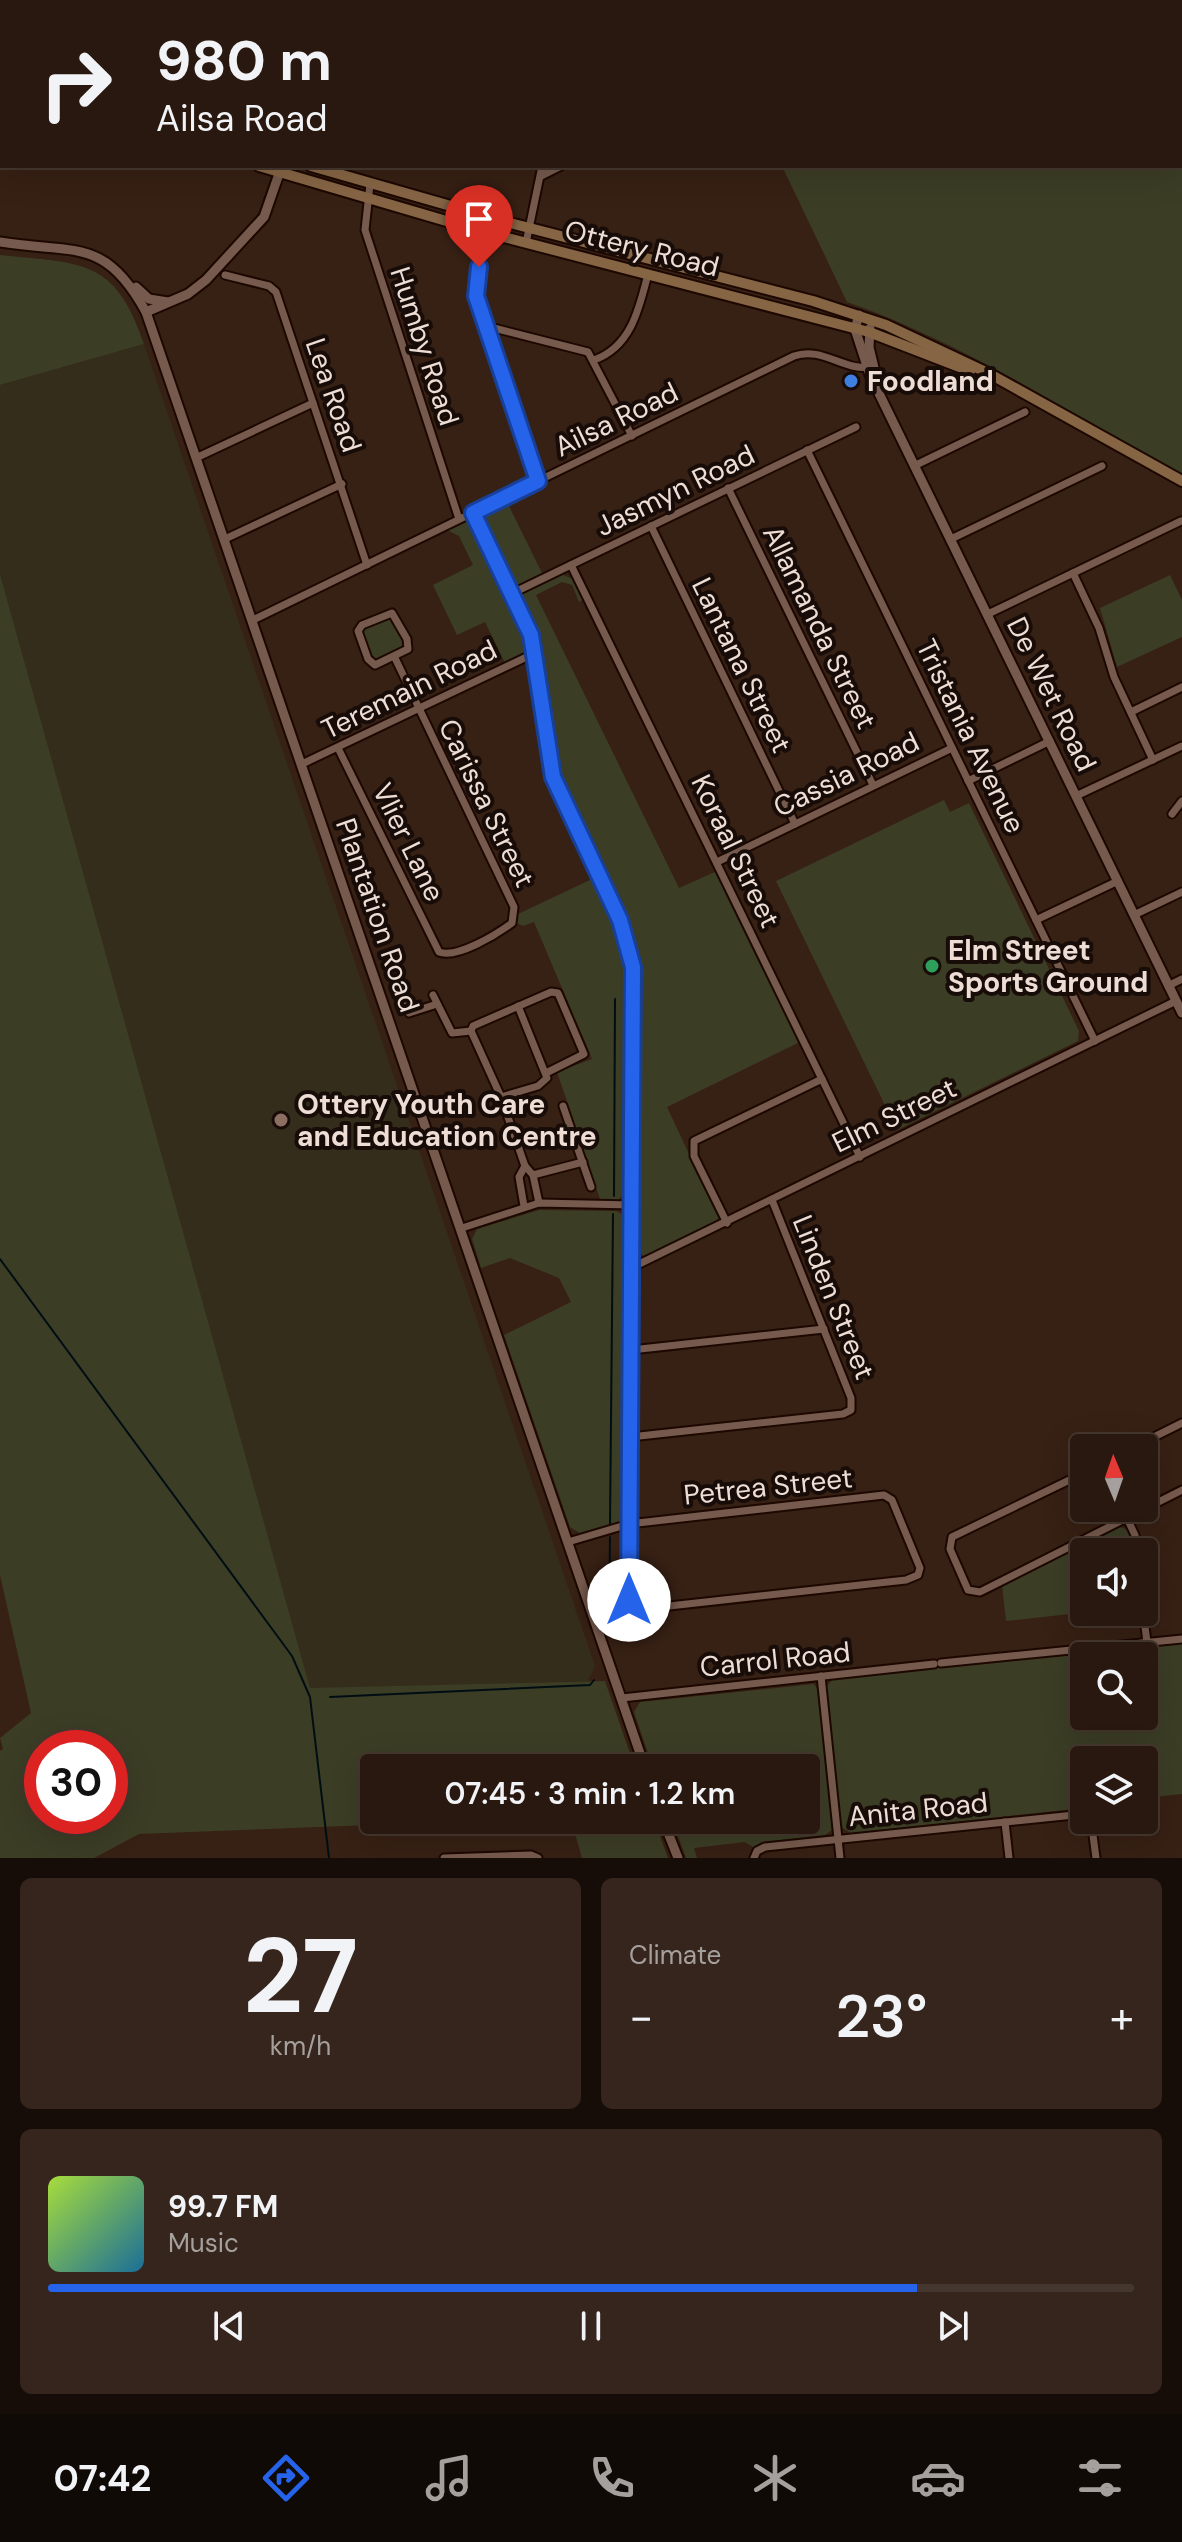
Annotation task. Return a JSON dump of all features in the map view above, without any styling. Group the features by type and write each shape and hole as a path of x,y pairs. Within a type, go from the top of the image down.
{"main road":[{"name":"Ottery Road","path":"267,168 506,238 869,332 914,347 1009,387"},
{"name":"Ottery Road","path":"318,168 859,315 964,360 1182,481"}],"street":[{"path":"526,243 542,168"},
{"path":"541,176 557,168"},
{"path":"146,312 171,302 206,280 259,224 268,210 280,171"},
{"name":"Humby Road","path":"370,184 366,197 365,230 459,519"},
{"path":"441,220 479,238 481,257 474,288 538,481"},
{"path":"481,257 490,243 506,238"},
{"name":"Plantation Road","path":"0,242 92,255 116,268 129,281 146,312 640,1754"},
{"path":"594,360 619,347 638,312 648,274"},
{"name":"Lea Road","path":"225,275 269,286 276,292 367,565"},
{"path":"129,281 149,299 171,302"},
{"path":"855,329 859,315"},
{"name":"De Wet Road","path":"870,367 871,320"},
{"path":"486,326 583,351 594,360 632,436"},
{"name":"De Wet Road","path":"855,329 882,395 1182,1013"},
{"name":"Ailsa Road","path":"253,620 800,354 813,352 870,367"},
{"path":"198,457 313,403"},
{"path":"916,465 1025,412"},
{"name":"Jasmyn Road","path":"513,593 856,427"},
{"name":"Tristania Avenue","path":"807,450 1095,1041"},
{"path":"951,539 1102,466"},
{"path":"225,539 342,484"},
{"name":"Allamanda Street","path":"728,488 873,785"},
{"path":"473,513 513,593 535,653 553,777 620,920 630,951 634,990 629,1524"},
{"path":"988,614 1181,521"},
{"name":"Lantana Street","path":"651,526 795,824"},
{"name":"Koraal Street","path":"571,565 860,1157"},
{"path":"1073,573 1099,628 1114,677 1153,760"},
{"path":"387,613 395,614 409,647 395,658 373,664 358,638 360,627 387,613"},
{"name":"Teremain Road","path":"302,764 535,653"},
{"name":"Carissa Street","path":"395,658 510,898 515,918 509,926 459,950 442,953"},
{"path":"1131,712 1182,687"},
{"path":"968,781 1050,741"},
{"path":"1076,796 1182,746"},
{"name":"Vlier Lane","path":"338,748 435,947 442,953"},
{"name":"Cassia Road","path":"717,862 952,748"},
{"path":"1172,814 1182,801"},
{"path":"1036,920 1118,881"},
{"path":"1134,915 1182,892"},
{"path":"1168,986 1182,979"},
{"path":"471,1031 475,1024 556,992 578,1036 583,1058 546,1073"},
{"path":"433,995 452,1033 471,1031"},
{"path":"404,999 409,1013 437,1004"},
{"name":"Elm Street","path":"631,1268 1176,1001"},
{"path":"501,1097 544,1083 546,1073 518,1006"},
{"path":"471,1031 501,1097 525,1166 533,1175 539,1203"},
{"path":"727,1223 694,1156 694,1141 822,1079"},
{"path":"563,1106 591,1187"},
{"path":"533,1175 583,1162"},
{"path":"524,1206 519,1177 525,1166"},
{"name":"Linden Street","path":"630,1437 843,1414 851,1410 852,1401 772,1200"},
{"path":"462,1228 539,1203 633,1205"},
{"path":"631,1350 824,1329"},
{"path":"1158,1435 1182,1423"},
{"path":"1070,1480 952,1537 950,1549 968,1590 980,1592 1124,1522"},
{"path":"1158,1503 1182,1490"},
{"name":"Petrea Street","path":"568,1542 629,1524 887,1496 919,1564 918,1575 906,1580 633,1607 629,1600 629,1524"},
{"path":"1145,1626 1147,1642"},
{"name":"Carrol Road","path":"1147,1642 1182,1639"},
{"name":"Carrol Road","path":"622,1698 1070,1650"},
{"path":"821,1676 840,1858"},
{"name":"Anita Road","path":"755,1854 838,1839 1070,1815"},
{"path":"1005,1822 1009,1858"},
{"path":"669,1834 678,1858"},
{"path":"1093,1834 1096,1858"},
{"path":"444,1858 531,1855 538,1858"}],"shaded area":[{"name":"Ottery Youth Care and Education Centre","path":"144,344 595,1666 588,1681 310,1689 0,574 0,385"}],"green space":[{"path":"783,168 1182,168 1182,474 976,359 847,302"},
{"path":"0,255 53,260 92,270 121,295 144,344 0,385"},
{"path":"506,500 543,575 520,586 511,582 480,518 484,512"},
{"path":"469,521 476,526 525,629 527,651 505,663 485,622 457,635 433,585 473,565 459,536 447,530"},
{"path":"0,574 310,1688 605,1681 630,1754 360,1754 360,1825 139,1834 94,1858 0,1858 0,1751 3,1749 0,1738 31,1713 0,1575"},
{"path":"561,574 575,580 584,599 579,602 572,585 562,582 536,595 679,888 717,871 800,1042 667,1107 719,1218 715,1223 645,1257 637,1251 639,996 636,965 618,909 566,801 556,772 537,638 520,599 524,592"},
{"path":"1170,575 1182,600 1182,637 1117,667 1100,608"},
{"path":"391,617 405,641 404,649 378,662 366,649 362,631"},
{"name":"Elm Street Sports Ground","path":"944,800 950,812 969,803 1079,1031 1078,1041 897,1130 776,881"},
{"path":"594,878 619,931 628,971 628,1190 617,1201 601,1202 557,1072 592,1059 534,922 523,926 517,923 518,914"},
{"path":"539,1210 616,1211 624,1215 627,1225 625,1515 620,1523 581,1534 570,1527 504,1335 571,1302 559,1278 510,1258 481,1268 472,1239 477,1229"},
{"path":"1120,1527 1129,1530 1130,1538 1098,1538"},
{"path":"1070,1552 1070,1614 1006,1621 1002,1585"},
{"path":"1182,1642 1182,1794 1158,1797 1158,1746 1070,1746 1070,1810 851,1833 841,1827 826,1687 832,1680 1070,1653 1070,1730 1158,1730 1158,1644"},
{"path":"814,1684 819,1692 832,1830 825,1835 762,1842 753,1847 745,1842 694,1848 697,1858 686,1858 677,1834 820,1834 820,1754 648,1754 634,1712 640,1702"},
{"path":"575,1834 659,1834 668,1858 582,1858"}],"waterway":[{"path":"614,1196 615,999"},
{"path":"610,1524 613,1214"},
{"path":"0,1259 292,1656 310,1697 329,1858"},
{"path":"609,1626 610,1537"},
{"path":"330,1697 590,1685 594,1680"}],"place":[{"name":"Foodland","path":"851,381"},
{"name":"Elm Street Sports Ground","path":"932,966"},
{"name":"Ottery Youth Care and Education Centre","path":"281,1120"}],"route":[{"path":"479,267 474,284 476,296 538,481 473,513 531,635 553,777 620,920 633,967 629,1600"}]}
